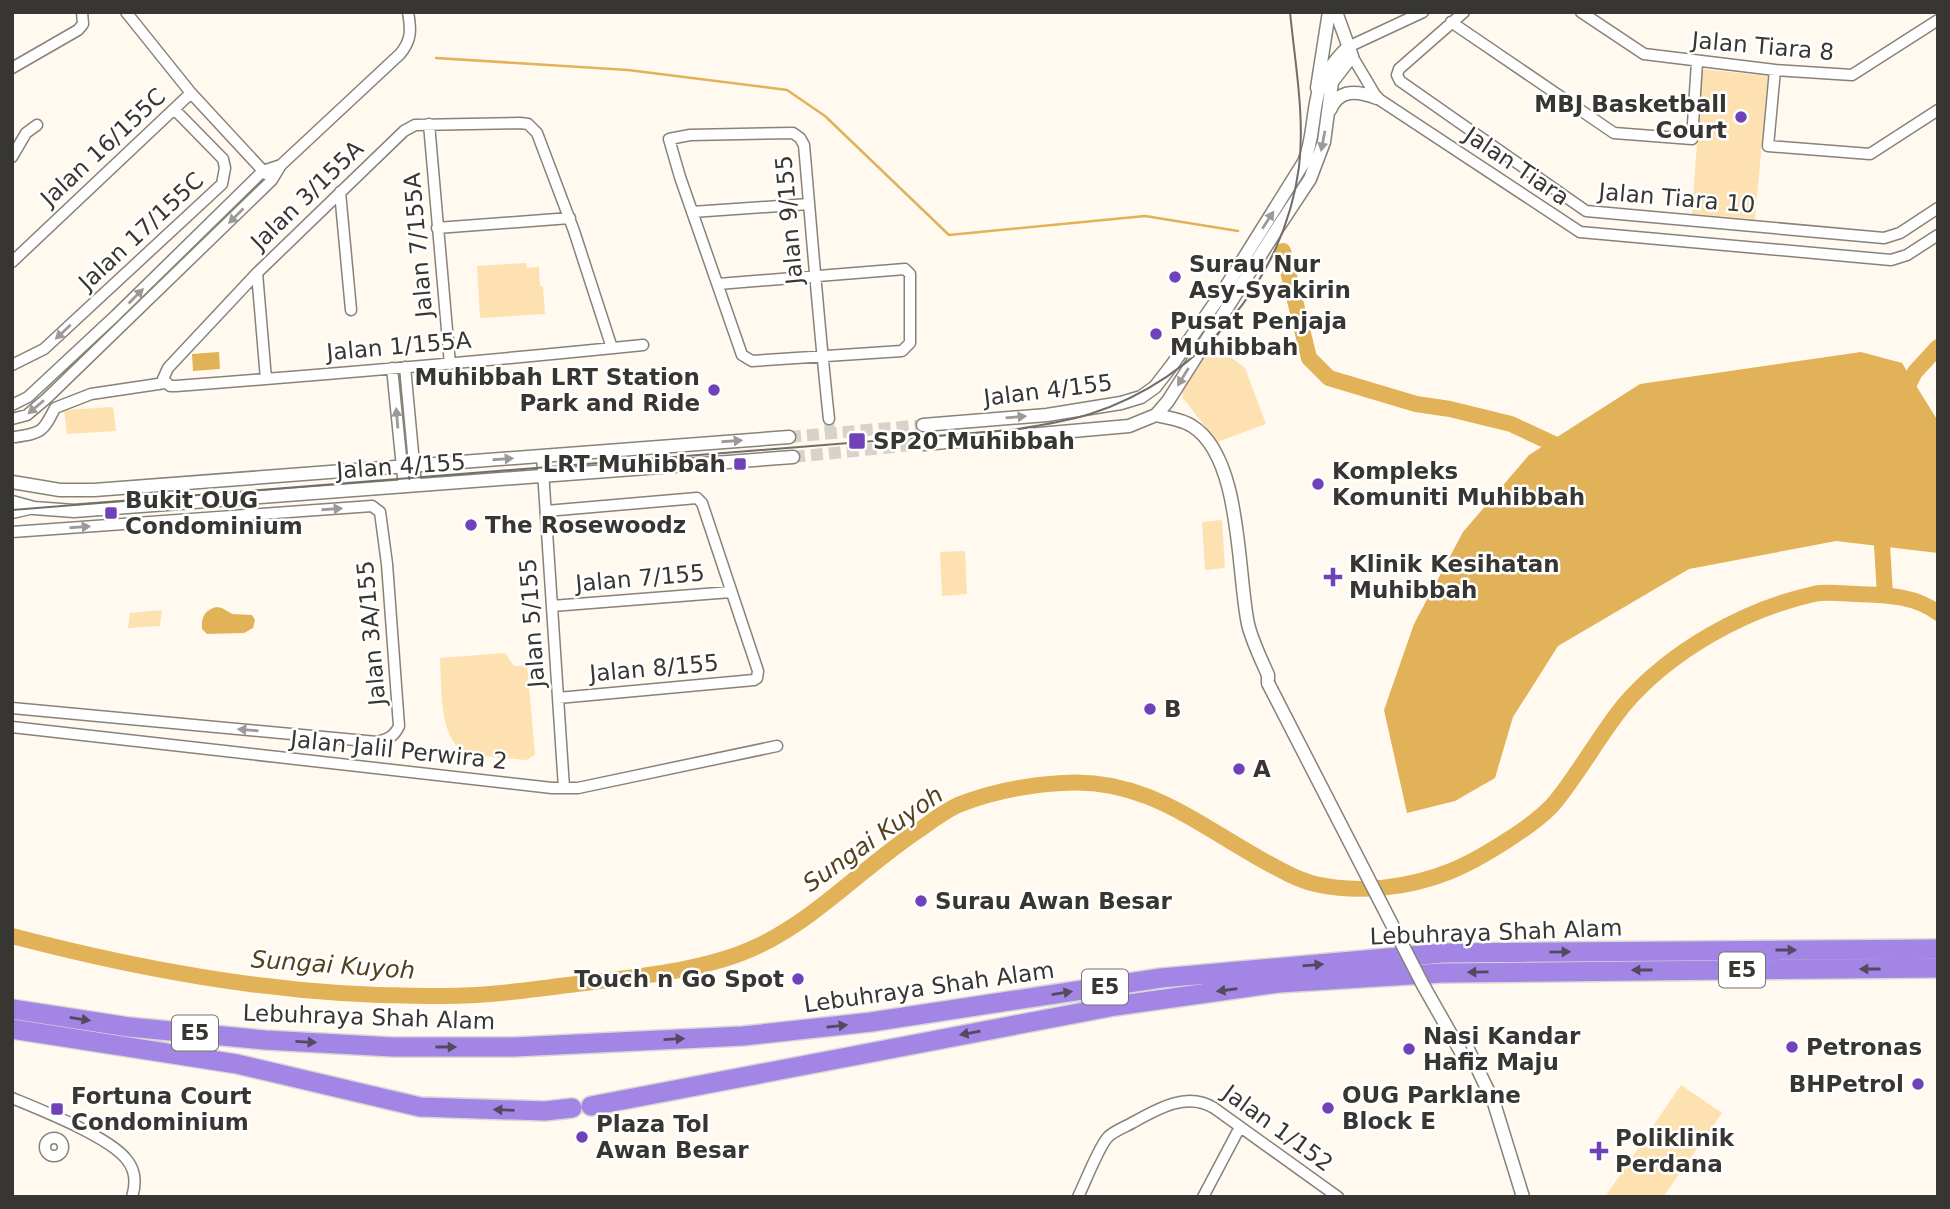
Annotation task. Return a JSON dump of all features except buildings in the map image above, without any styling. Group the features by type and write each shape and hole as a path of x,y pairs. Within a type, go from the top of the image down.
{"highway":[{"name":"Lebuhraya Shah Alam","path":"12,1009 129,1027 265,1040 393,1047 514,1047 743,1036 871,1022 1161,978 1443,953 1938,949"},
{"name":"Lebuhraya Shah Alam","path":"12,1029 237,1064 420,1107 545,1111 581,1107 1115,1006 1279,982 1444,973 1938,968"}],"street":[{"path":"12,68 78,30 83,24 82,12"},
{"path":"126,12 191,93 272,180"},
{"path":"12,419 27,415 46,399 272,180 281,165 406,47 411,32 408,12"},
{"path":"1317,95 1318,73 1329,12"},
{"path":"1336,12 1350,51"},
{"path":"1423,12 1350,51 1332,82 1324,142 1310,180 1254,263 1168,401 1156,415 1182,421 1194,427 1219,458 1233,513 1248,626 1270,679 1494,1103 1515,1188 1523,1197"},
{"path":"1464,12 1451,23 1614,133 1692,139 1697,62"},
{"name":"Jalan Tiara 8","path":"1581,12 1644,54 1775,71 1852,75 1938,20"},
{"name":"Jalan Tiara 10","path":"1451,23 1399,69 1397,75 1401,81 1586,211 1885,238 1900,233 1938,208"},
{"name":"Jalan 4/155","path":"923,425 1047,415 1121,403 1141,397 1155,387 1224,290 1304,162 1309,149 1317,95 1327,71 1350,51"},
{"name":"Jalan Tiara","path":"1350,51 1377,98 1580,232 1891,260 1907,255 1938,235"},
{"path":"1775,71 1768,146 1871,154 1938,110"},
{"path":"1327,116 1334,100 1345,95 1359,92 1377,98"},
{"name":"Jalan 16/155C","path":"12,261 191,93"},
{"name":"Jalan 17/155C","path":"12,365 44,349 222,184 225,168 223,159 174,109"},
{"name":"Jalan 7/155A","path":"429,124 450,364"},
{"name":"Jalan 3/155A","path":"164,381 168,368 257,272 404,131 415,125 528,124 537,133 570,218"},
{"path":"12,157 16,143 37,125"},
{"name":"Jalan 9/155","path":"822,356 752,361 746,359 740,350 692,212 669,141 671,137 793,133 804,145 829,419"},
{"path":"12,405 28,397 116,316 263,171 281,165"},
{"path":"340,192 351,310"},
{"path":"692,212 809,204"},
{"path":"437,228 570,218 612,348"},
{"path":"1701,243 1702,222"},
{"path":"1738,247 1740,225"},
{"path":"718,284 905,269 908,271 911,338 907,347 902,351 822,356"},
{"path":"257,272 266,379"},
{"name":"Jalan 1/155A","path":"15,437 38,434 45,429 55,408 91,394 164,381 176,386 643,345"},
{"path":"405,367 408,466"},
{"path":"392,368 410,486"},
{"name":"Jalan 4/155","path":"925,444 1129,426 1156,415"},
{"name":"Jalan 4/155","path":"12,482 60,490 94,490 789,437"},
{"name":"Jalan 5/155","path":"542,456 564,788"},
{"name":"Jalan 4/155","path":"12,502 34,508 74,511 793,457"},
{"path":"546,511 697,498 702,502 732,592"},
{"name":"Jalan 3A/155","path":"12,532 372,506 377,508 380,512 387,564 399,726 388,739 377,742 12,708"},
{"path":"12,513 34,508"},
{"name":"Jalan 7/155","path":"552,606 732,592"},
{"name":"Jalan 8/155","path":"558,698 754,680 758,671 732,592"},
{"name":"Jalan Jalil Perwira 2","path":"12,727 299,761 564,788 578,788 777,746"},
{"path":"12,1098 114,1147 127,1160 134,1173 132,1197"},
{"name":"Jalan 1/152","path":"1078,1197 1108,1138 1151,1112 1172,1103 1191,1100 1203,1100 1320,1192 1338,1197"},
{"path":"55,1138 62,1120"},
{"path":"1203,1197 1240,1127"}],"shaded area":[{"path":"1702,69 1768,76 1755,219 1692,214"},
{"path":"526,263 527,268 539,267 545,314 480,318 477,266"},
{"path":"1219,348 1245,368 1266,424 1217,442 1183,398 1182,391 1208,352"},
{"path":"219,352 220,369 193,371 192,354"},
{"path":"1861,352 1902,363 1938,421 1938,553 1836,541 1689,569 1558,646 1513,717 1495,778 1455,801 1407,813 1384,710 1414,624 1463,532 1529,455 1640,384"},
{"path":"113,407 116,431 67,434 64,410"},
{"path":"1222,520 1225,568 1205,570 1202,522"},
{"path":"965,551 967,594 942,596 940,552"},
{"path":"216,607 232,614 252,615 255,620 253,628 244,633 207,634 202,629 203,618 206,612"},
{"path":"162,610 160,626 128,628 130,613"},
{"path":"505,653 514,666 527,665 535,754 527,760 467,752 451,737 443,711 440,658"},
{"path":"1681,1085 1722,1113 1663,1197 1605,1197"}],"waterway":[{"path":"436,58 628,70 787,90 825,116 949,235 1145,216 1238,231"},
{"path":"1283,251 1309,358 1329,378 1416,404 1450,409 1511,424 1569,451"},
{"path":"1903,396 1915,372 1938,347"},
{"path":"1881,528 1885,595"},
{"name":"Sungai Kuyoh","path":"12,936 172,972 334,993 388,996 480,995 655,974 698,966 739,954 780,934 822,905 901,842 958,805 1009,790 1062,783 1090,783 1141,794 1187,816 1271,865 1308,882 1349,889 1384,888 1418,882 1463,866 1536,820 1556,801 1615,717 1643,685 1686,650 1736,621 1788,601 1825,593 1899,597 1920,603 1938,613"}],"tunnel":[{"path":"829,419 830,434"},
{"path":"789,437 923,425"},
{"path":"793,457 924,444"}],"tram line":[{"path":"12,510 1011,430 1090,414 1130,398 1167,377 1200,351 1230,320 1255,286 1275,249 1290,209 1301,148 1299,90 1290,12"}],"place":[{"name":"MBJ Basketball Court","path":"1741,117"},
{"name":"Surau Nur Asy-Syakirin","path":"1175,277"},
{"name":"Pusat Penjaja Muhibbah","path":"1156,334"},
{"name":"Muhibbah LRT Station Park and Ride","path":"714,390"},
{"name":"SP20 Muhibbah","path":"857,441"},
{"name":"LRT Muhibbah","path":"740,464"},
{"name":"Kompleks Komuniti Muhibbah","path":"1318,484"},
{"name":"Bukit OUG Condominium","path":"111,513"},
{"name":"The Rosewoodz","path":"471,525"},
{"name":"Klinik Kesihatan Muhibbah","path":"1333,577"},
{"name":"B","path":"1150,709"},
{"name":"A","path":"1239,769"},
{"name":"Surau Awan Besar","path":"921,901"},
{"name":"Touch n Go Spot","path":"798,979"},
{"name":"Petronas","path":"1792,1047"},
{"name":"Nasi Kandar Hafiz Maju","path":"1409,1049"},
{"name":"BHPetrol","path":"1918,1084"},
{"name":"OUG Parklane Block E","path":"1328,1108"},
{"name":"Fortuna Court Condominium","path":"57,1109"},
{"name":"Plaza Tol Awan Besar","path":"582,1137"},
{"name":"Poliklinik Perdana","path":"1599,1151"}]}
